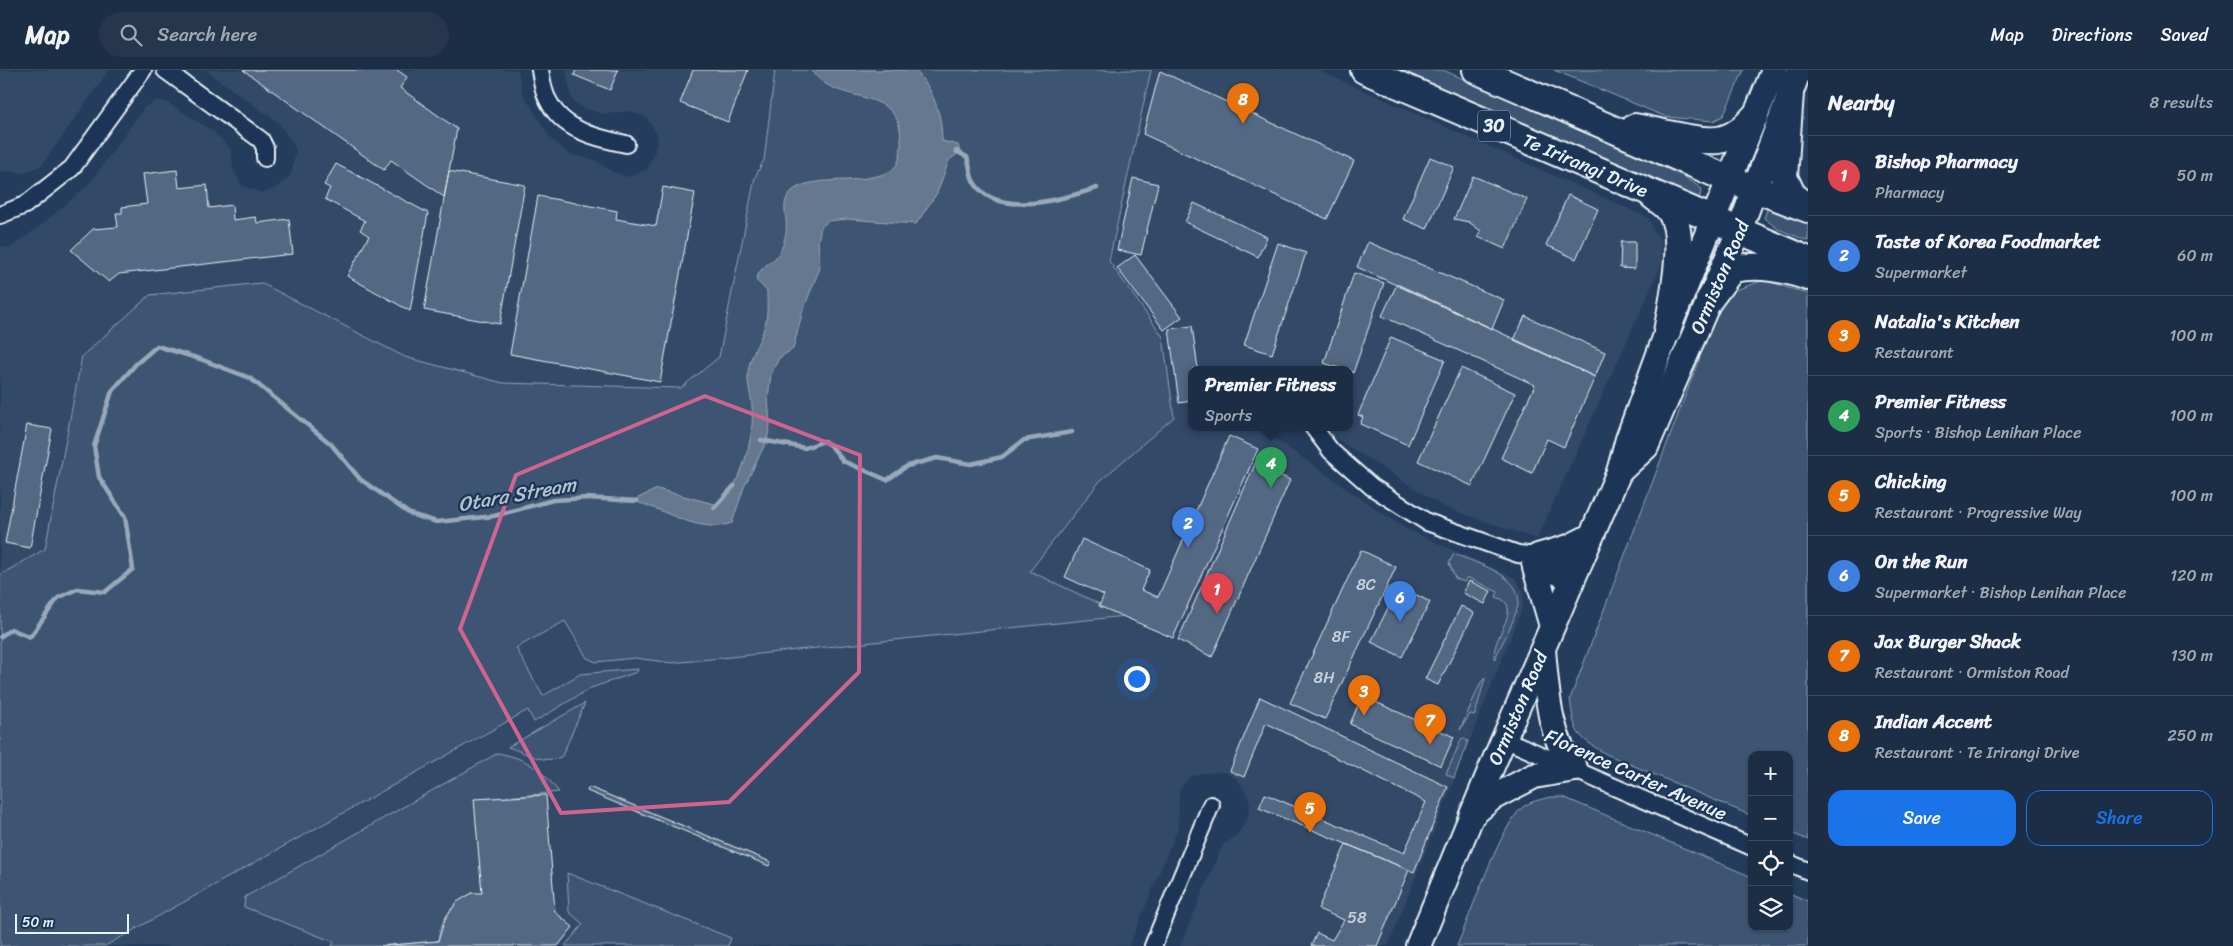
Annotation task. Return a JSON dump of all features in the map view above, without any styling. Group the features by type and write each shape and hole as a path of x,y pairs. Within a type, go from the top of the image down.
{"main road":[{"name":"Te Irirangi Drive","path":"1364,70 1808,260"},
{"name":"30","path":"1476,70 1729,179 1808,209"},
{"name":"Ormiston Road","path":"1418,946 1471,816 1619,472 1628,440 1667,332 1774,70"},
{"path":"1795,81 1784,177 1792,194 1808,209"},
{"name":"Ormiston Road","path":"1619,472 1646,447 1739,231 1795,81"},
{"name":"30","path":"1599,122 1697,138 1722,140 1742,130 1755,116"},
{"path":"1650,193 1670,211 1677,232 1679,264 1667,332"},
{"path":"1709,300 1732,269 1747,266 1780,267 1808,277"},
{"path":"1552,626 1530,559 1569,547 1591,536"},
{"path":"1543,648 1551,720 1564,756 1575,769"},
{"path":"1471,816 1492,798 1534,776 1575,769"}],"street":[{"path":"0,215 25,205 58,181 72,168 143,70"},
{"path":"165,70 261,140 265,148 265,158"},
{"path":"540,70 547,99 558,116 576,129 592,136 626,144"},
{"path":"1316,431 1331,451 1372,487 1427,522 1574,575"},
{"name":"Florence Carter Avenue","path":"1504,739 1748,844"},
{"path":"1153,946 1211,805"},
{"path":"1793,865 1808,871"}],"highlighted area":[{"path":"705,396 860,455 859,672 729,802 561,813 460,629 516,475"}],"shaded area":[{"path":"0,70 109,70 42,165 24,173 0,171"},
{"path":"205,70 518,70 522,92 550,138 571,155 595,160 613,172 630,177 647,169 654,154 658,136 647,118 630,111 603,114 582,108 572,100 566,70 775,70 764,161 755,177 719,357 681,388 503,383 405,357 261,283 82,356 45,549 0,575 0,246 10,248 43,224 89,184 144,108 155,101 165,101 214,132 231,149 233,169 241,185 262,193 276,188 291,175 296,149 279,123"},
{"path":"775,70 1151,70 1109,261 1163,337 1174,417 1100,481 1030,571 1125,616 672,663 635,658 596,662 587,658 565,621 516,648 543,696 580,674 638,669 637,672 591,688 534,722 528,710 105,946 0,946 0,575 45,549 82,356 150,295 261,283 405,357 503,383 681,388 719,357 755,177 764,160"},
{"path":"812,70 915,70 922,78 936,103 942,131 942,141 958,145 960,152 949,160 937,193 916,224 847,219 828,221 821,227 818,241 820,268 803,310 793,349 779,358 771,374 768,398 770,425 767,440 744,487 732,523 706,526 632,501 657,489 718,505 734,485 745,459 751,431 752,406 748,376 749,365 767,317 767,291 756,280 760,271 778,255 782,246 786,235 786,200 791,192 809,183 874,177 885,174 896,166 899,160 901,143 899,124 891,111 880,103 835,89 822,82"},
{"path":"1151,70 1318,70 1649,218 1653,231 1662,241 1661,266 1537,539 1444,507 1325,431 1353,431 1353,366 1188,366 1188,431 1267,431 1271,436 1406,529 1515,578 1523,591 1523,606 1388,946 1180,946 1222,846 1237,835 1247,820 1250,805 1247,794 1237,779 1225,772 1201,773 1189,777 1179,790 1178,828 1129,946 105,946 528,710 534,722 591,688 637,672 580,674 543,696 516,648 566,621 587,658 596,662 635,658 655,661 1124,616 1030,571 1100,481 1174,417 1163,337 1109,261"},
{"path":"1389,70 1443,70 1685,177 1702,189 1698,202"},
{"path":"1554,70 1744,70 1723,116 1713,121 1666,117"},
{"path":"1769,204 1808,216 1808,241 1778,229 1764,218"},
{"path":"1764,280 1808,294 1808,840 1793,834 1793,751 1748,751 1748,814 1606,754 1596,748 1582,737 1575,727 1570,699 1716,315 1730,292"},
{"path":"1454,554 1485,566 1506,578 1518,595 1518,605 1511,626 1495,659 1494,651 1508,608 1505,601 1496,597 1498,592 1467,577 1464,582 1455,578 1449,563"},
{"path":"1485,678 1475,715 1470,714 1460,730 1481,682"},
{"path":"585,703 562,756 556,759 543,759 508,747"},
{"path":"1462,738 1468,741 1454,778 1446,774"},
{"path":"498,753 518,758 533,766 559,792 475,800 482,893 465,898 451,909 442,924 438,941 381,946 332,946 334,942 244,907 245,897"},
{"path":"1552,797 1563,797 1748,875 1748,931 1793,931 1793,895 1808,901 1808,946 1457,946 1496,850 1506,831 1523,807"},
{"path":"567,873 731,938 728,946 565,946 583,924 569,912"}],"building":[{"path":"243,70 397,70 407,77 400,88 457,129 444,197 391,160 384,170"},
{"path":"576,70 618,70 610,90 574,75"},
{"path":"693,70 748,70 728,122 680,103"},
{"path":"1160,71 1354,161 1327,219 1143,134"},
{"path":"1430,157 1454,167 1427,229 1403,219"},
{"path":"336,164 428,213 410,311 347,276 369,236 360,230 365,221 325,199 330,188 324,185"},
{"path":"177,170 179,188 207,185 209,208 232,205 233,220 256,217 257,223 289,219 293,254 119,274 109,282 71,250 93,229 118,227 116,213 122,213 122,207 147,204 143,174"},
{"path":"449,171 525,185 500,324 424,310"},
{"path":"1473,176 1527,199 1505,249 1478,237 1481,231 1469,222 1454,219"},
{"path":"1133,178 1158,184 1141,255 1117,250"},
{"path":"663,187 695,193 660,382 510,354 538,196 617,211 616,219 656,226"},
{"path":"1568,195 1598,209 1576,259 1546,245"},
{"path":"1194,203 1267,237 1258,257 1185,222"},
{"path":"1368,242 1504,300 1492,329 1357,267"},
{"path":"1621,242 1635,242 1635,269 1620,268"},
{"path":"1278,243 1306,253 1272,354 1244,345"},
{"path":"1135,255 1182,317 1164,330 1117,268"},
{"path":"1354,273 1384,283 1353,373 1353,366 1333,366 1324,363"},
{"path":"1397,284 1595,377 1564,447 1547,439 1532,473 1501,458 1535,385 1382,316"},
{"path":"1525,316 1605,352 1595,377 1514,340"},
{"path":"1192,326 1198,366 1188,366 1188,402 1179,403 1169,329"},
{"path":"1391,337 1445,360 1408,445 1360,424 1363,417 1358,415"},
{"path":"1461,368 1515,393 1472,486 1418,461"},
{"path":"27,425 52,429 30,548 5,543"},
{"path":"1229,436 1258,449 1173,638 1099,606 1104,595 1065,577 1082,539 1150,570 1141,590 1158,597"},
{"path":"1259,455 1272,469 1271,471 1290,480 1212,657 1178,640"},
{"path":"1361,550 1396,567 1325,719 1290,703"},
{"path":"1469,581 1491,591 1485,604 1463,593"},
{"path":"1399,586 1430,602 1402,657 1371,642"},
{"path":"1461,606 1474,613 1438,685 1425,679"},
{"path":"1362,696 1454,737 1441,766 1350,724"},
{"path":"1260,697 1448,787 1414,872 1259,808 1265,794 1404,853 1426,802 1266,723 1244,777 1230,771"},
{"path":"589,787 771,862 769,866 587,791"},
{"path":"546,795 555,912 573,927 558,946 381,946 438,941 445,919 457,902 472,893 482,893 474,799"},
{"path":"1346,844 1409,870 1377,946 1311,946 1317,933 1332,940 1344,920 1318,909"}],"waterway":[{"path":"956,151 967,157 974,182 984,194 998,200 1014,203 1050,201 1097,188"},
{"name":"Otara Stream","path":"0,637 11,629 30,637 58,598 77,589 105,592 133,569 125,517 99,477 94,446 112,391 136,364 157,346 200,359 250,378 331,444 360,479 410,514 437,522 494,516 553,500 587,498 637,501"},
{"path":"761,440 805,448 824,441 832,447 843,461 887,480 907,466 937,458 971,464 1002,457 1024,440 1072,432"},
{"name":"Otara Stream","path":"714,508 734,486"}],"place":[{"name":"Indian Accent","path":"1243,124"},
{"name":"Premier Fitness","path":"1271,488"},
{"name":"Taste of Korea Foodmarket","path":"1188,548"},
{"name":"Bishop Pharmacy","path":"1217,614"},
{"name":"On the Run","path":"1400,622"},
{"name":"Natalia's Kitchen","path":"1364,716"},
{"name":"Jax Burger Shack","path":"1430,745"},
{"name":"Chicking","path":"1310,833"}]}
